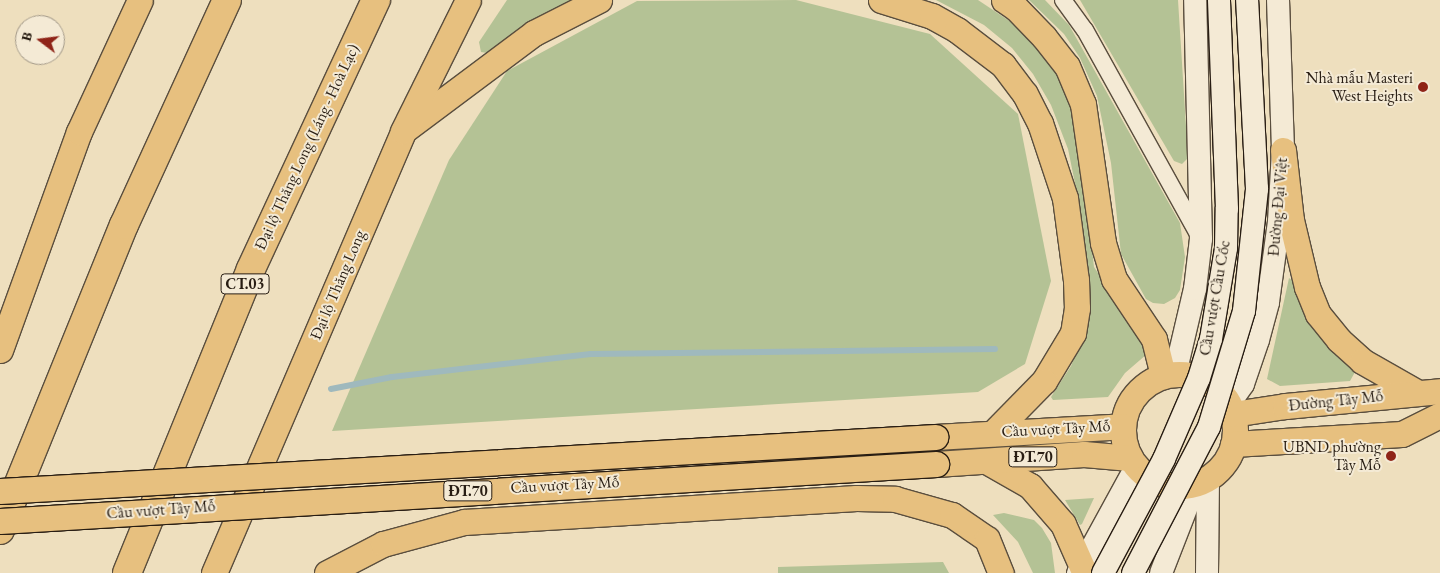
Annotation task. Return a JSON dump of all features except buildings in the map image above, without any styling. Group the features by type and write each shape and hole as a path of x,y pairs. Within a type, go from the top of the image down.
{"highway":[{"path":"0,530 124,225 227,0"},
{"name":"Đại lộ Thăng Long (Láng - Hoà Lạc)","path":"127,573 251,269 376,0"}],"main road":[{"path":"0,350 79,132 140,0"},
{"name":"Đại lộ Thăng Long","path":"214,573 404,131 468,0"},
{"path":"404,131 534,33 599,0"},
{"path":"881,0 932,16 956,30 1003,65 1025,94 1040,123 1064,198 1076,280 1077,308 1073,333 1044,381 993,433"},
{"path":"1004,0 1016,8 1044,37 1067,66 1084,104 1103,243 1114,279 1154,338 1169,375"},
{"path":"1283,150 1291,220 1307,287 1318,314 1339,340 1362,362 1429,392"},
{"path":"1169,375 1206,381 1221,393 1231,409 1233,444 1228,457 1202,481 1180,486 1164,484 1133,463 1124,443 1123,426 1127,409 1136,395 1169,375"},
{"name":"Đường Tây Mỗ","path":"1231,409 1429,392"},
{"path":"1233,444 1402,434 1440,415"},
{"name":"Cầu vượt Tây Mỗ","path":"0,491 1123,426"},
{"name":"Cầu vượt Tây Mỗ","path":"0,521 1084,454 1133,463"},
{"path":"986,461 1030,486 1063,524 1088,571"},
{"path":"327,573 383,544 464,522 856,498 895,498 952,515 987,539 1001,573"}],"street":[{"path":"1063,0 1085,30 1201,238"},
{"path":"1169,375 1194,289 1201,238 1195,0"},
{"name":"Cầu vượt Cầu Cốc","path":"1088,571 1164,459 1199,378 1211,339 1226,248 1227,209 1219,0"},
{"name":"Cầu vượt Cầu Cốc","path":"1134,573 1209,427 1244,311 1256,189 1247,0"},
{"name":"Đường Đại Việt","path":"1231,409 1243,384 1268,302 1279,222 1283,150 1278,0"},
{"path":"1088,571 1133,463"},
{"path":"1161,573 1202,481"},
{"path":"1202,481 1207,573"}],"green space":[{"path":"507,0 572,0 487,53 481,52 479,42"},
{"path":"796,0 930,34 1018,114 1051,281 1025,364 978,392 332,431 449,160 507,71 637,1"},
{"path":"936,0 978,0 1011,22 1038,47 1057,72 1072,105 1080,145 1094,267 1145,343 1147,354 1125,373 1108,397 1053,400 1051,397 1071,366 1080,344 1084,256 1079,203 1068,149 1051,105 1033,74 1012,48 984,25"},
{"path":"1029,0 1045,0 1069,25 1180,223 1185,257 1180,290 1175,298 1164,304 1153,303 1146,299 1121,254 1111,163 1097,96 1080,58 1064,34"},
{"path":"1080,0 1178,0 1188,158 1182,164 1174,161"},
{"path":"1289,278 1294,282 1302,309 1311,323 1355,372 1350,381 1280,386 1267,379"},
{"path":"1094,498 1082,524 1080,525 1065,500"},
{"path":"1004,513 1034,520 1042,528 1051,543 1055,573 1033,573 1018,542 993,515"},
{"path":"943,562 949,573 778,573 778,567"}],"waterway":[{"path":"331,389 392,377 591,354 995,349"}],"place":[{"name":"Nhà mẫu Masteri West Heights","path":"1423,87"},
{"name":"UBND phường Tây Mỗ","path":"1391,456"}]}
